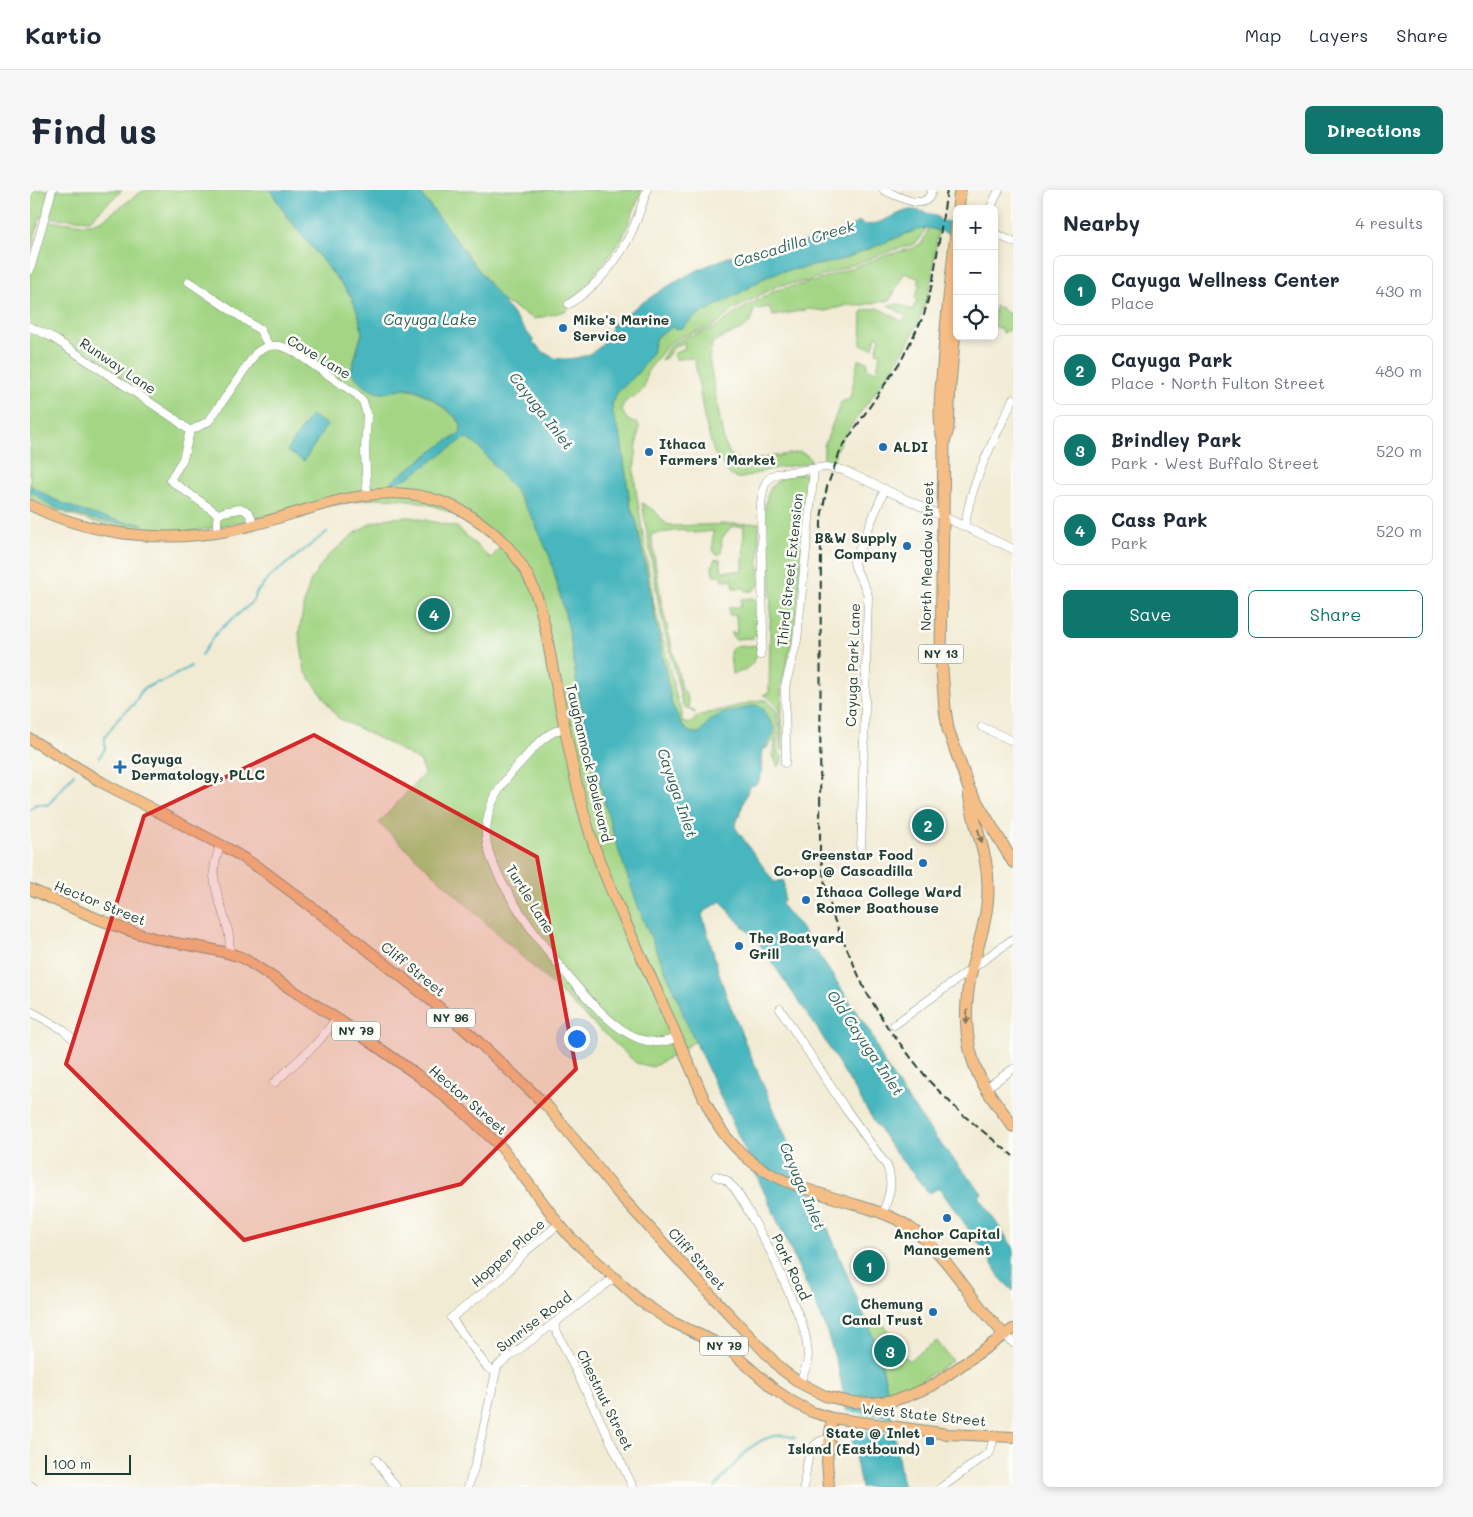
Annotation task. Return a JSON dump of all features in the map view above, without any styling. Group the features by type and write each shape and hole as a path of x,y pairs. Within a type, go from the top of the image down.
{"highway":[{"path":"958,205 960,190"},
{"path":"966,205 967,190"},
{"name":"North Meadow Street","path":"944,443 940,429 941,390 954,250"},
{"name":"North Meadow Street","path":"954,340 948,429 944,443 941,625 942,687 948,729 969,789 1013,862"},
{"name":"NY 13","path":"969,789 971,810 985,852 988,875 986,912 967,997 966,1020 968,1038 972,1058 986,1088 1013,1126"}],"main road":[{"name":"Taughannock Boulevard","path":"30,505 71,521 125,533 178,536 218,532 253,525 367,494 395,493 416,495 454,507 488,528 511,550 528,577 538,601 583,810 597,853 714,1117 731,1142 746,1157 773,1176 821,1194 883,1213 904,1223 929,1243 951,1268 988,1317 1009,1332"},
{"name":"Cliff Street","path":"30,739 103,783 220,844 261,869 349,935 426,997 549,1108 617,1192 711,1295 781,1369 800,1383"},
{"name":"Hector Street","path":"30,889 88,916 132,932 170,943 229,953 261,968 337,1018 436,1088 480,1126 512,1160 559,1224 614,1278 657,1314 726,1347 775,1390 793,1402 812,1412 837,1418"},
{"name":"NY 96","path":"800,1383 834,1398 862,1403 895,1400 932,1386 1009,1332"},
{"name":"West State Street","path":"837,1418 948,1434 1013,1437"},
{"path":"829,1487 828,1439 837,1418"}],"street":[{"path":"30,270 52,190"},
{"path":"569,304 586,293 606,273 627,242 647,190"},
{"path":"884,190 905,200 918,203 928,199 932,190"},
{"path":"992,205 999,190"},
{"path":"998,235 1013,242"},
{"name":"Cove Lane","path":"189,282 260,330 269,346 286,347 356,394 363,401 367,415 367,494"},
{"name":"Runway Lane","path":"30,327 50,336 175,419 190,432"},
{"path":"218,514 170,480 183,459 190,432 209,421 256,353 269,346"},
{"path":"966,526 977,476 1013,399"},
{"path":"760,655 763,637 761,504 764,484 776,474 833,467 885,489 1013,549"},
{"name":"Third Street Extension","path":"785,763 785,687 797,640 814,468"},
{"name":"Cayuga Park Lane","path":"861,852 868,596 864,583 854,569 854,562 885,489"},
{"path":"218,532 216,522 218,514 222,511 241,509 247,511 251,516 253,525"},
{"path":"982,727 1013,741"},
{"name":"Turtle Lane","path":"565,728 548,734 499,787 490,805 487,821 487,839 490,855 499,875 532,928 578,988 600,1012 619,1027 641,1039 661,1042 677,1037"},
{"path":"999,841 1011,843"},
{"path":"220,844 214,882 230,941 229,953"},
{"path":"894,1025 1013,939"},
{"path":"780,1009 887,1166 891,1186 883,1213"},
{"path":"30,1011 62,1029 72,1038"},
{"path":"274,1083 317,1043 337,1018"},
{"path":"986,1088 1013,1068"},
{"name":"Park Road","path":"716,1176 726,1180 736,1189 746,1204 772,1254 802,1322 808,1354 807,1364 800,1383"},
{"name":"Hopper Place","path":"495,1372 487,1367 451,1318 501,1279 525,1252 559,1224"},
{"name":"Sunrise Road","path":"468,1487 476,1462 495,1372 501,1363 614,1278"},
{"name":"Chestnut Street","path":"553,1324 633,1487"},
{"name":"Taughannock Boulevard","path":"1009,1332 1013,1343"},
{"path":"942,1487 990,1452 994,1436"},
{"path":"804,1487 808,1460 812,1449 818,1442 828,1439"},
{"path":"376,1460 396,1487"}],"highlighted area":[{"path":"314,735 537,857 576,1069 461,1184 244,1240 66,1064 144,816"}],"green space":[{"path":"30,190 122,190 90,220 40,217 30,253"},
{"path":"144,190 270,190 289,219 351,296 359,316 362,333 351,371 356,378 373,391 382,393 401,388 416,390 435,401 454,416 514,489 532,517 550,557 569,629 578,693 617,846 642,917 696,1041 653,1067 636,1063 379,823 424,774 421,762 338,718 305,671 299,634 305,599 311,580 326,558 354,534 371,523 390,518 411,517 457,527 491,559 500,547 486,535 457,516 442,509 410,500 374,499 358,501 274,514 210,529 170,532 129,529 109,525 69,514 30,499 30,269 44,221 90,224 101,221"},
{"path":"418,190 642,190 622,239 566,311 534,319 499,299"},
{"path":"926,228 920,239 912,245 808,281 777,286 735,309 712,327 670,342 647,372 644,388 639,394 628,399 623,405 622,411 626,418 631,422 637,423 639,426 634,472 636,490 654,604 678,703 682,712 682,719 685,723 691,723 697,716 760,700 767,700 777,712 777,751 782,756 782,762 778,767 773,755 775,741 766,749 770,743 710,720 700,733 689,732 682,725 672,705 637,524 630,505 621,439 613,415 612,404 617,393 627,383 656,337 672,327 682,328 694,317 778,272 841,260 916,230"},
{"path":"929,228 938,231 930,283 922,313 915,330 886,378 842,439 836,450 833,462 824,459 824,446 841,402 850,399 858,360 868,362 867,369 877,371 880,353 876,352 880,337 876,336 873,348 861,345 862,311 878,308 903,322 906,316 888,305 899,304 912,310 917,301 915,299 920,279 904,273 890,300 863,305 847,305 826,311 810,309 773,316 769,307 753,310 749,324 712,344 709,359 724,442 730,454 739,460 746,461 800,452 811,459 809,463 771,469 742,478 730,475 714,453 704,417 695,361 692,358 675,359 673,357 675,353 684,349 685,342 673,348 666,358 661,360 671,344 713,329 737,312 776,290 813,282 887,255 913,248 922,243"},
{"path":"998,307 1013,315 1013,328 1003,333 998,328"},
{"path":"808,474 796,623 781,687 783,751 780,749 779,708 767,696 763,695 769,693 771,573 767,566 765,555 764,516 768,493 772,486 789,476"},
{"path":"642,503 655,511 666,524 675,526 759,523 759,584 750,591 746,591 743,588 733,588 732,580 722,580 722,576 714,575 712,568 714,560 720,559 722,571 743,571 744,526 731,527 722,538 721,553 719,554 716,554 713,550 713,531 695,533 685,530 651,534 661,601 682,689 688,698 689,708 695,713 683,706 659,606"},
{"path":"753,598 759,608 759,632 753,638 735,639 730,633 737,633 736,615 729,615 729,607 741,607 741,599"},
{"path":"757,645 756,656 751,664 743,671 732,674 730,652 733,647"},
{"path":"879,1318 908,1361 937,1341 952,1361 910,1388 888,1394 881,1359 868,1323"}],"water":[{"name":"Cayuga Lake","path":"270,190 418,190 533,342 546,354 560,359 577,358 593,352 604,341 611,325 640,304 685,277 734,255 810,240 860,222 865,224 877,223 911,210 925,212 938,217 939,220 953,223 953,235 929,228 916,230 841,260 778,272 762,279 694,317 682,328 675,329 672,327 656,337 652,353 638,373 617,393 612,404 613,415 621,439 630,505 637,524 672,705 685,729 694,733 700,733 710,720 721,714 756,705 763,708 774,728 773,736 763,751 761,769 763,770 758,783 749,787 735,827 774,882 784,881 784,900 781,904 801,928 870,1032 885,1065 904,1094 938,1141 982,1193 978,1196 1013,1247 1013,1291 1000,1278 986,1253 939,1188 929,1193 893,1150 819,1031 758,942 721,901 704,912 702,915 730,1005 755,1067 800,1169 803,1171 803,1175 826,1224 876,1344 886,1384 903,1487 861,1487 839,1371 824,1323 684,1017 676,993 673,992 674,989 642,917 606,808 578,693 569,629 550,557 532,517 514,489 478,446 465,438 409,477 391,486 387,486 445,442 460,434 461,423 439,403 419,391 405,388 378,393 365,386 351,372 362,333 359,316 351,296 289,219"},
{"path":"311,415 327,425 304,461 287,451"},
{"path":"30,485 64,504 87,512 125,522 144,524 111,522 62,510 30,491"}],"pier":[{"path":"844,1411 894,1418 897,1435 847,1427"}],"waterway":[{"path":"201,655 218,631 248,606 255,598 256,593 271,576 327,532"},
{"path":"99,758 105,749 105,737 119,717 134,704 142,690 155,683 162,682 191,666"},
{"path":"30,809 36,804 48,805 74,774"},
{"path":"715,1487 740,1458 759,1442 770,1437 782,1435 795,1438"}],"railway":[{"path":"947,190 933,280 924,315 902,359 841,449 827,487 821,518 820,851 825,885 834,919 865,990 888,1028 930,1082 962,1114 1013,1156"}],"place":[{"name":"Mike's Marine Service","path":"563,328"},
{"name":"ALDI","path":"883,447"},
{"name":"Ithaca Farmers' Market","path":"649,452"},
{"name":"B&W Supply Company","path":"907,546"},
{"name":"Cass Park","path":"434,614"},
{"name":"Cayuga Dermatology, PLLC","path":"120,767"},
{"name":"Cayuga Park","path":"928,825"},
{"name":"Greenstar Food Co+op @ Cascadilla","path":"923,863"},
{"name":"Ithaca College Ward Romer Boathouse","path":"806,900"},
{"name":"The Boatyard Grill","path":"739,946"},
{"name":"Anchor Capital Management","path":"947,1218"},
{"name":"Cayuga Wellness Center","path":"869,1266"},
{"name":"Chemung Canal Trust","path":"933,1312"},
{"name":"Brindley Park","path":"890,1351"},
{"name":"State @ Inlet Island (Eastbound)","path":"930,1441"}],"water label":[{"name":"Cascadilla Creek","path":"794,244"},
{"name":"Cayuga Inlet","path":"541,411"},
{"name":"Cayuga Inlet","path":"677,793"},
{"name":"Old Cayuga Inlet","path":"865,1043"},
{"name":"Cayuga Inlet","path":"802,1186"}]}
